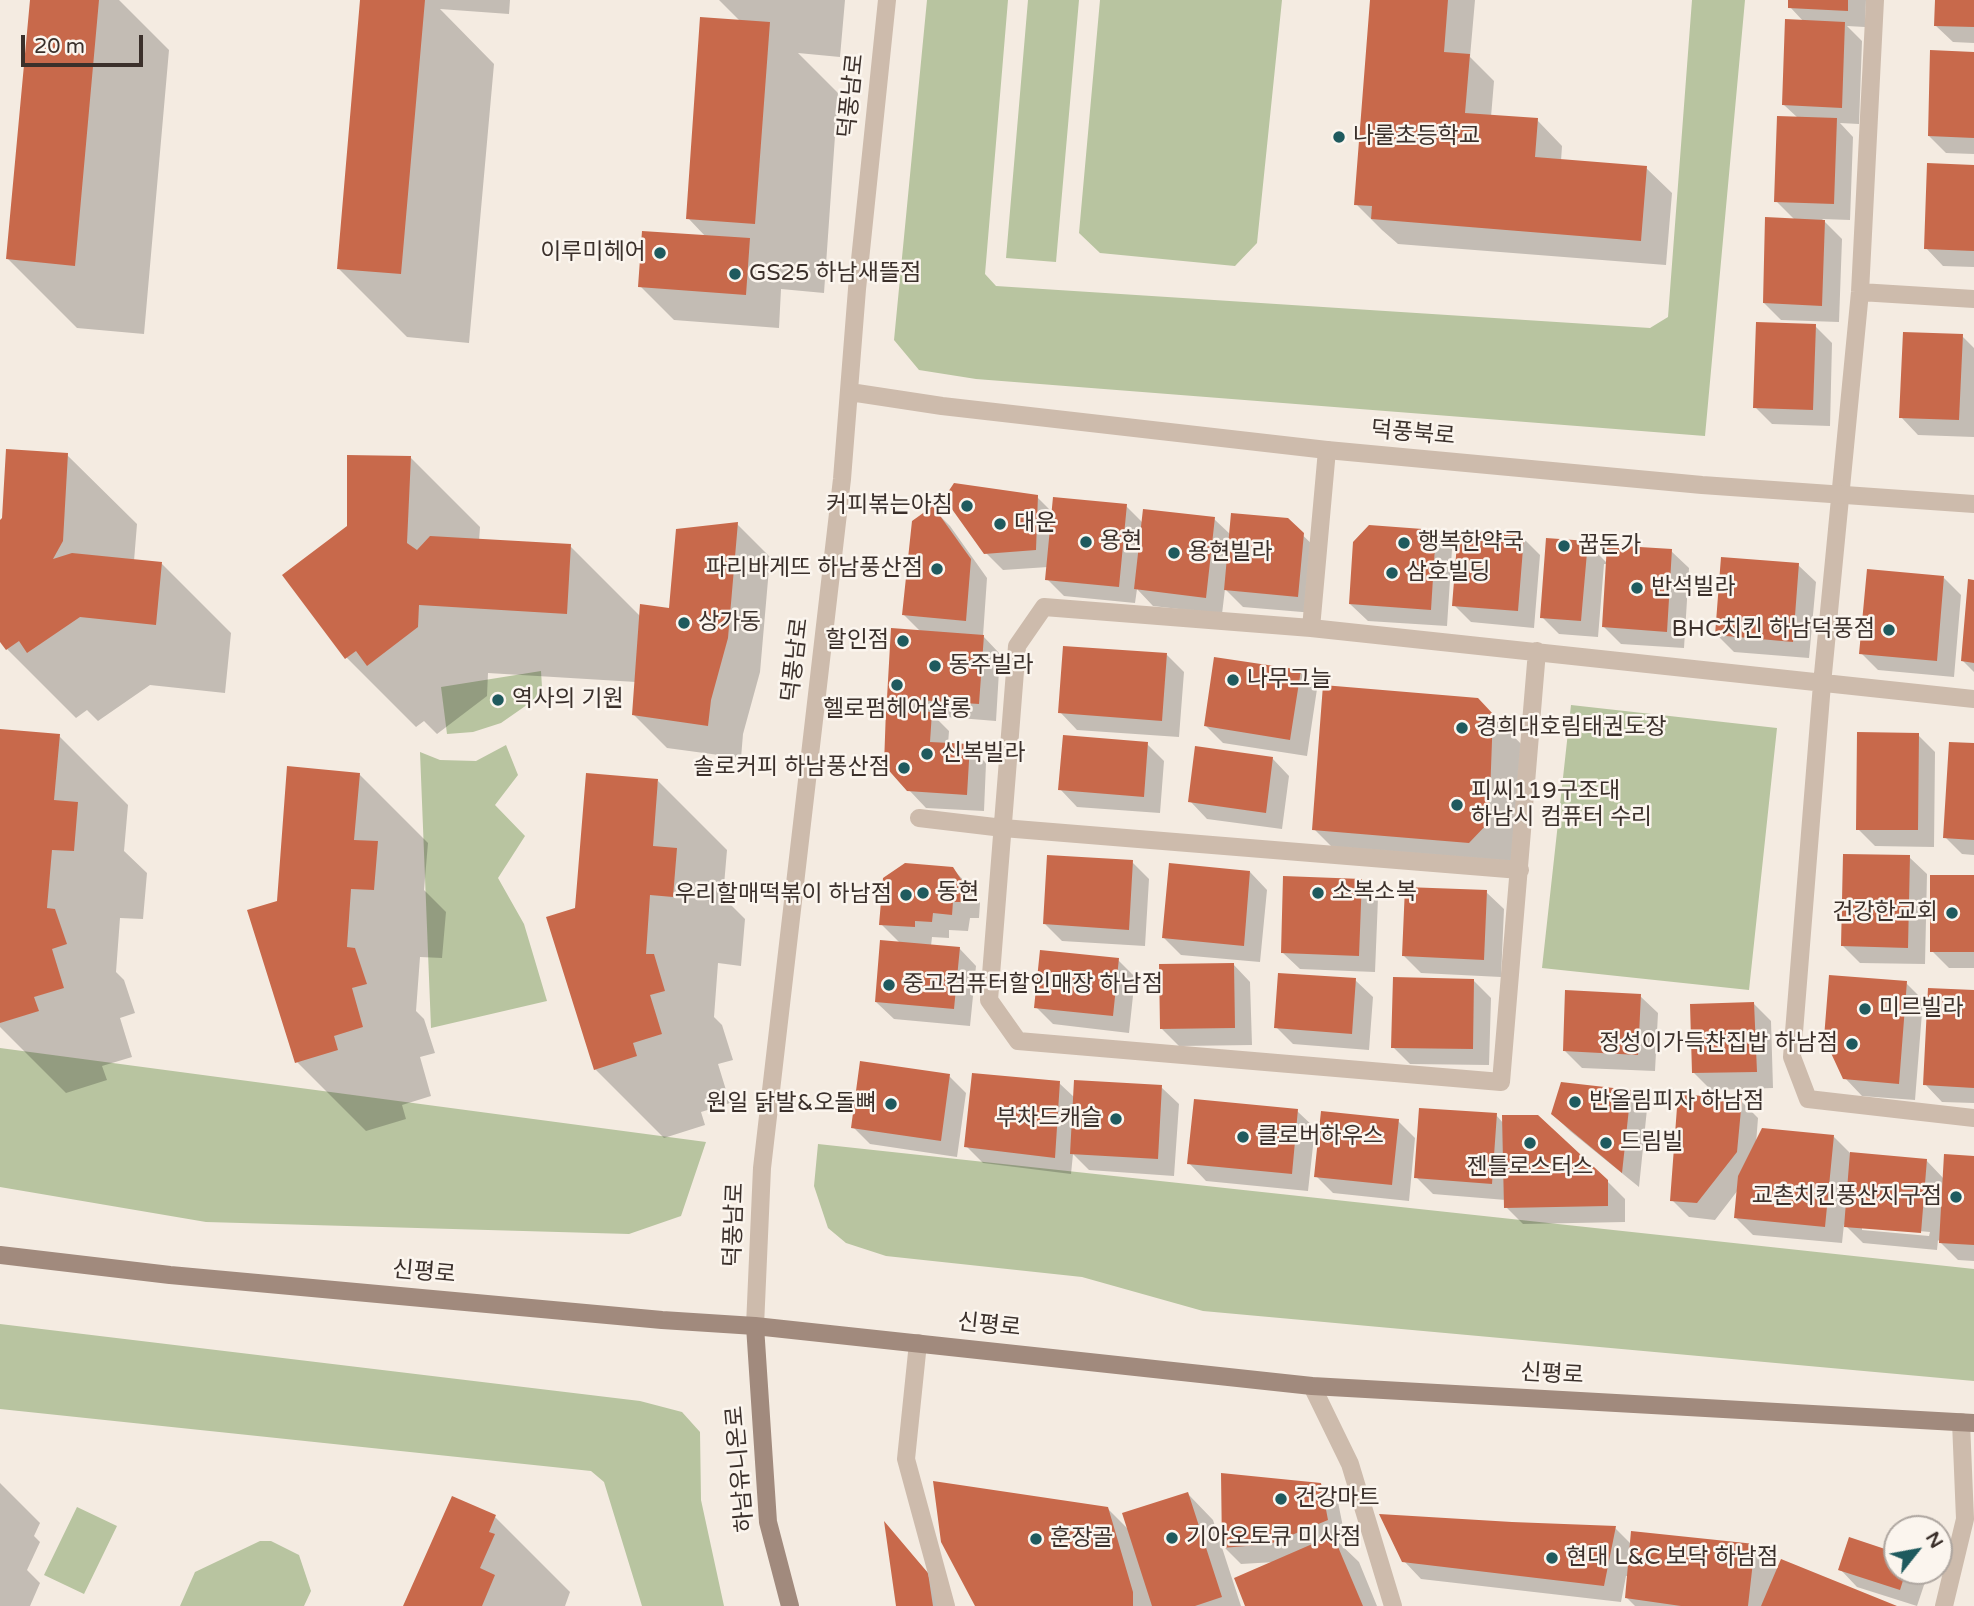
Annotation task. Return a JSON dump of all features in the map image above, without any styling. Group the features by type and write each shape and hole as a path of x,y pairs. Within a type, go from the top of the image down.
{"main road":[{"name":"신평로","path":"0,1255 183,1276 662,1320 755,1326 1312,1386 1968,1422"},
{"name":"하남유니온로","path":"755,1326 768,1522 790,1606"}],"street":[{"name":"덕풍남로","path":"755,1326 762,1168 842,479 857,289 887,0"},
{"path":"1875,0 1860,292 1822,684 1792,1057 1808,1099 1974,1118"},
{"path":"1860,292 1974,299"},
{"name":"덕풍북로","path":"850,392 942,406 1327,450 1840,496 1974,504"},
{"path":"1311,628 1327,450"},
{"path":"1537,651 1502,1082 1018,1041 989,1000 1017,646 1044,607 1311,628 1537,651 1822,684 1974,699"},
{"path":"919,818 1003,828 1520,870"},
{"path":"918,1343 906,1459 946,1606"},
{"path":"1312,1386 1350,1465 1393,1606"},
{"path":"1944,1606 1965,1519 1968,1422"}],"green space":[{"path":"927,0 1008,0 985,274 996,286 1650,328 1668,317 1692,0 1745,0 1705,436 976,379 919,370 894,340"},
{"path":"1028,0 1079,0 1056,262 1006,258"},
{"path":"1100,0 1282,0 1257,243 1235,266 1100,253 1079,233"},
{"path":"541,671 542,687 534,700 501,723 473,732 447,734 441,687"},
{"path":"1571,705 1777,728 1749,990 1542,968"},
{"path":"506,745 518,775 495,805 525,836 498,878 524,924 547,1001 431,1028 420,752 440,760 476,761"},
{"path":"0,1048 706,1142 681,1216 629,1234 206,1222 0,1187"},
{"path":"818,1144 1974,1269 1974,1381 1203,1311 1082,1277 886,1256 846,1243 828,1228 814,1186"},
{"path":"0,1324 640,1401 682,1412 700,1432 701,1500 724,1606 642,1606 604,1482 591,1471 0,1409"},
{"path":"77,1507 117,1526 84,1594 44,1575"},
{"path":"260,1541 271,1541 299,1555 311,1591 304,1606 180,1606 195,1572"}],"building":[{"path":"30,0 99,0 75,266 6,259"},
{"path":"360,0 425,0 401,274 337,269"},
{"path":"1370,0 1448,0 1444,52 1470,54 1465,113 1538,118 1535,157 1647,166 1641,241 1371,219 1372,206 1354,205"},
{"path":"1788,0 1848,0 1848,11 1788,8"},
{"path":"1935,0 1974,0 1974,27 1934,26"},
{"path":"700,17 770,22 755,224 686,219"},
{"path":"1785,19 1845,22 1842,108 1782,105"},
{"path":"1930,50 1974,52 1974,138 1928,136"},
{"path":"1777,116 1837,118 1834,204 1774,202"},
{"path":"1927,163 1974,165 1974,251 1924,249"},
{"path":"1765,217 1825,220 1822,306 1763,303"},
{"path":"642,231 750,238 746,295 638,287"},
{"path":"1756,322 1816,324 1813,410 1753,408"},
{"path":"1903,332 1963,334 1959,420 1899,418"},
{"path":"6,449 68,453 63,541 53,559 72,553 162,562 156,625 80,617 27,653 19,641 6,650 0,642 0,520"},
{"path":"347,455 411,456 407,543 417,550 430,536 571,544 567,614 419,605 418,627 367,666 356,651 345,659 282,575 347,526"},
{"name":"대운","path":"954,483 1038,495 1036,550 984,554 944,498"},
{"name":"용현","path":"1053,497 1127,504 1119,587 1045,580"},
{"path":"933,506 971,559 966,621 902,615 912,521"},
{"name":"용현빌라","path":"1143,509 1215,517 1206,598 1134,589"},
{"path":"1231,513 1288,518 1304,533 1298,597 1224,590"},
{"name":"상가동","path":"738,522 728,638 711,700 708,726 632,715 640,604 669,608 676,529"},
{"name":"삼호빌딩","path":"1369,525 1436,530 1431,610 1349,604 1353,542"},
{"path":"1458,531 1524,536 1518,611 1452,606"},
{"path":"1546,538 1588,541 1581,621 1540,618"},
{"name":"반석빌라","path":"1607,545 1672,549 1667,632 1602,627"},
{"path":"1721,557 1799,563 1793,642 1715,635"},
{"path":"1867,569 1944,576 1937,661 1859,654"},
{"path":"1968,579 1974,580 1974,663 1961,661"},
{"name":"동주빌라","path":"891,628 984,635 979,704 887,698"},
{"path":"1063,646 1167,653 1162,721 1058,713"},
{"path":"1214,657 1301,670 1290,740 1204,726"},
{"path":"1323,685 1478,698 1493,714 1489,822 1469,843 1312,830"},
{"name":"신복빌라","path":"886,709 932,712 930,742 970,744 967,795 907,791 884,765"},
{"path":"0,729 60,734 54,800 78,802 74,851 52,850 47,908 55,909 67,944 52,949 64,988 34,997 39,1011 0,1023"},
{"path":"1857,732 1919,733 1918,830 1856,830"},
{"path":"1063,735 1148,742 1144,797 1058,790"},
{"path":"1949,742 1974,743 1974,840 1943,838"},
{"path":"1195,746 1273,757 1266,813 1188,802"},
{"path":"287,766 360,773 354,840 378,841 374,890 351,889 347,947 355,948 367,984 352,988 363,1027 334,1036 338,1050 295,1063 247,910 277,901"},
{"path":"586,773 658,779 653,846 677,848 673,897 650,895 646,954 654,954 665,991 650,995 662,1034 633,1043 637,1056 594,1070 546,917 575,908"},
{"path":"1843,854 1910,855 1908,948 1841,946"},
{"path":"1047,855 1133,860 1129,930 1043,924"},
{"name":"동현","path":"905,863 953,867 964,884 963,902 953,902 952,915 933,913 932,922 915,921 915,927 879,925 883,878"},
{"path":"1169,863 1250,871 1244,946 1162,938"},
{"name":"건강한교회","path":"1930,875 1974,875 1974,952 1930,952"},
{"path":"1283,876 1362,879 1359,956 1281,953"},
{"path":"1405,887 1487,890 1484,960 1402,956"},
{"path":"880,940 960,947 954,1009 875,1002"},
{"path":"1040,950 1119,958 1113,1016 1034,1008"},
{"path":"1234,963 1235,1028 1160,1029 1159,964"},
{"path":"1278,973 1356,978 1352,1034 1274,1028"},
{"name":"미르빌라","path":"1829,975 1907,981 1899,1084 1843,1079 1824,1038"},
{"path":"1393,977 1474,979 1473,1049 1391,1048"},
{"path":"1928,988 1974,990 1974,1088 1923,1085"},
{"path":"1565,990 1641,994 1638,1055 1563,1051"},
{"path":"1754,1002 1757,1072 1692,1073 1690,1004"},
{"path":"860,1061 950,1074 941,1141 851,1128"},
{"path":"972,1073 1060,1081 1055,1158 964,1147"},
{"name":"부차드캐슬","path":"1074,1080 1162,1085 1158,1159 1070,1154"},
{"name":"드림빌","path":"1561,1082 1631,1090 1622,1173 1551,1114"},
{"path":"1678,1094 1742,1099 1737,1152 1697,1203 1670,1201"},
{"name":"클로버하우스","path":"1194,1099 1298,1109 1292,1174 1187,1164"},
{"path":"1419,1108 1497,1113 1492,1184 1414,1178"},
{"path":"1321,1111 1399,1119 1392,1185 1314,1177"},
{"path":"1502,1115 1538,1115 1608,1180 1608,1206 1504,1208"},
{"path":"1762,1128 1834,1135 1825,1227 1734,1218 1738,1176"},
{"path":"1850,1152 1927,1159 1921,1233 1844,1227"},
{"path":"1944,1154 1974,1156 1974,1245 1939,1243"},
{"path":"1221,1473 1321,1483 1328,1520 1270,1544 1222,1548"},
{"path":"933,1481 1108,1507 1133,1592 1133,1606 975,1606 941,1542"},
{"path":"1188,1492 1222,1597 1195,1606 1152,1606 1122,1513"},
{"path":"452,1496 496,1515 489,1532 495,1534 480,1568 495,1575 482,1606 403,1606"},
{"path":"1379,1514 1616,1526 1604,1586 1402,1562"},
{"path":"884,1521 928,1573 933,1606 896,1606"},
{"path":"1631,1531 1755,1544 1748,1606 1681,1606 1625,1598"},
{"path":"1333,1535 1363,1606 1245,1606 1234,1578"},
{"path":"1849,1537 1883,1548 1883,1585 1838,1570"},
{"path":"1781,1559 1897,1606 1761,1606"},
{"path":"1884,1585 1902,1585 1900,1590"}],"place":[{"name":"나룰초등학교","path":"1339,137"},
{"name":"이루미헤어","path":"660,253"},
{"name":"GS25 하남새뜰점","path":"735,274"},
{"name":"커피볶는아침","path":"967,506"},
{"name":"대운","path":"1000,524"},
{"name":"용현","path":"1086,542"},
{"name":"행복한약국","path":"1404,543"},
{"name":"꿉돈가","path":"1564,546"},
{"name":"용현빌라","path":"1174,553"},
{"name":"파리바게뜨 하남풍산점","path":"937,569"},
{"name":"삼호빌딩","path":"1392,573"},
{"name":"반석빌라","path":"1637,588"},
{"name":"상가동","path":"684,623"},
{"name":"BHC치킨 하남덕풍점","path":"1889,630"},
{"name":"할인점","path":"903,641"},
{"name":"동주빌라","path":"935,666"},
{"name":"나무그늘","path":"1233,680"},
{"name":"헬로펌헤어샬롱","path":"897,685"},
{"name":"역사의 기원","path":"498,700"},
{"name":"경희대호림태권도장","path":"1462,728"},
{"name":"신복빌라","path":"927,754"},
{"name":"솔로커피 하남풍산점","path":"904,768"},
{"name":"피씨119구조대 하남시 컴퓨터 수리","path":"1457,805"},
{"name":"동현","path":"923,893"},
{"name":"소복소복","path":"1318,893"},
{"name":"우리할매떡볶이 하남점","path":"906,895"},
{"name":"건강한교회","path":"1952,913"},
{"name":"중고컴퓨터할인매장 하남점","path":"889,985"},
{"name":"미르빌라","path":"1865,1009"},
{"name":"정성이가득찬집밥 하남점","path":"1852,1044"},
{"name":"반올림피자 하남점","path":"1575,1102"},
{"name":"원일 닭발&오돌뼈","path":"891,1104"},
{"name":"부차드캐슬","path":"1116,1119"},
{"name":"클로버하우스","path":"1243,1137"},
{"name":"젠틀로스터스","path":"1530,1143"},
{"name":"드림빌","path":"1606,1143"},
{"name":"교촌치킨풍산지구점","path":"1956,1197"},
{"name":"건강마트","path":"1281,1499"},
{"name":"기아오토큐 미사점","path":"1172,1538"},
{"name":"훈장골","path":"1036,1539"},
{"name":"현대 L&C 보닥 하남점","path":"1552,1558"}]}
